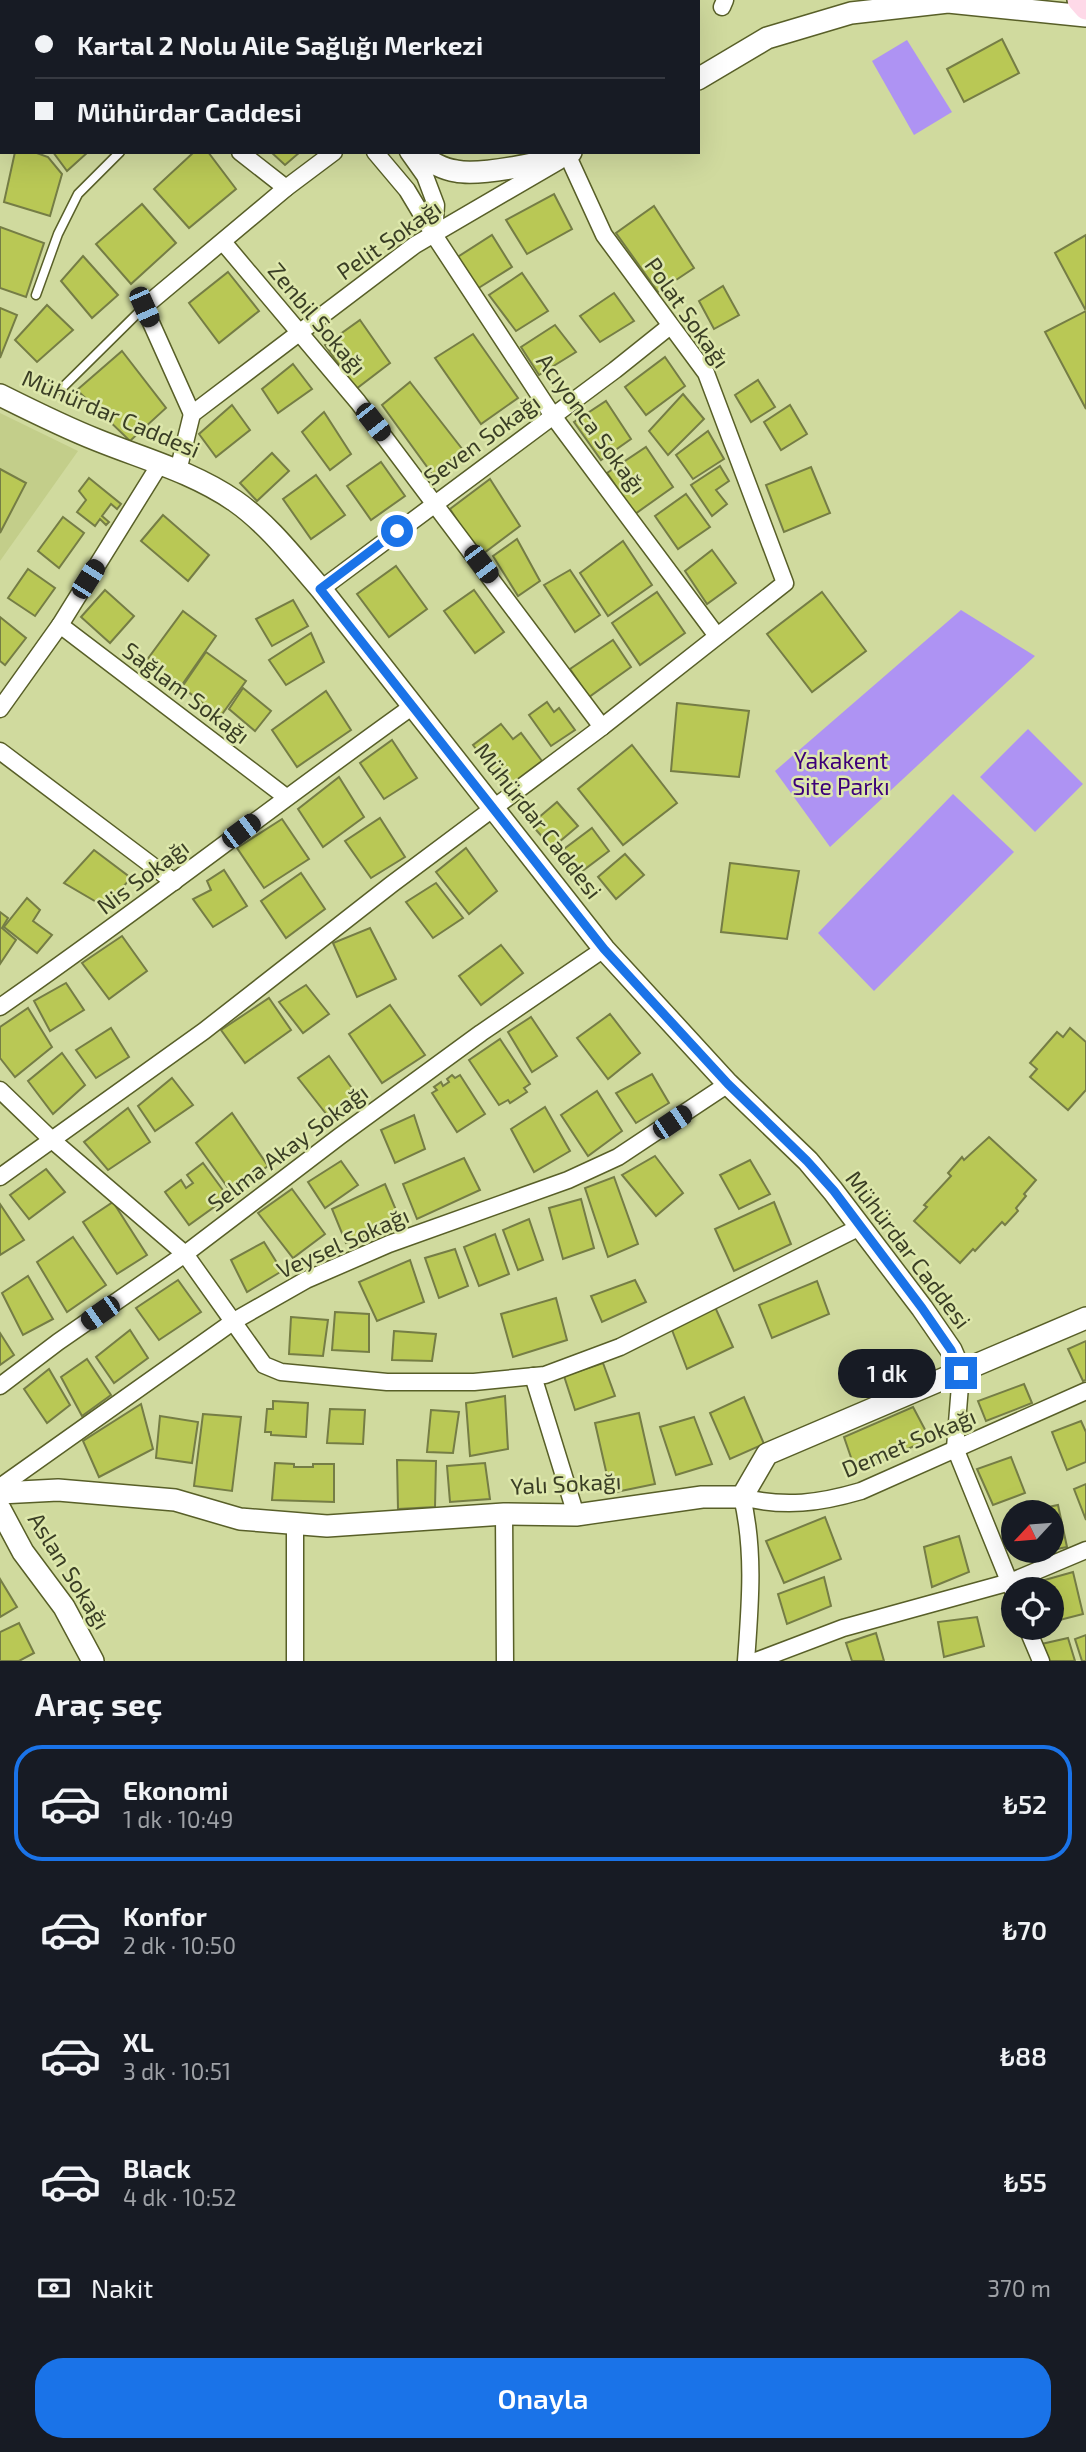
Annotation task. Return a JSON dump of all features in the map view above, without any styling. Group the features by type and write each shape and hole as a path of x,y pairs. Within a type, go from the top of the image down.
{"main road":[{"path":"1079,0 1086,8"}],"street":[{"path":"700,78 767,38 851,13 971,2 1086,16"},
{"path":"243,154 286,188"},
{"path":"0,709 169,467 192,414 144,307 286,188 331,154"},
{"name":"Acıyonca Sokağı","path":"377,154 407,190 433,235 553,415 717,636"},
{"path":"409,154 425,176 436,205 433,235"},
{"path":"418,154 432,163 456,172 494,172 563,154"},
{"name":"Pelit Sokağı","path":"192,414 415,245 470,211 552,167 566,154"},
{"name":"Polat Sokağı","path":"567,154 604,235 706,373 786,583 717,636"},
{"name":"Zenbil Sokağı","path":"223,242 358,402 602,727"},
{"name":"Seven Sokağı","path":"320,589 670,326"},
{"name":"Mühürdar Caddesi","path":"0,395 96,440 169,467 215,489 255,517 320,589 604,949 728,1084 807,1161 862,1226 951,1350 961,1373"},
{"name":"Sağlam Sokağı","path":"60,625 286,797"},
{"path":"0,1177 204,1031 392,884 496,809 717,636"},
{"name":"Nis Sokağı","path":"0,1007 110,931 286,797 414,706"},
{"path":"0,751 174,882"},
{"name":"Selma Akay Sokağı","path":"0,1386 58,1342 185,1254 481,1033 604,949"},
{"name":"Veysel Sokağı","path":"0,1487 234,1321 306,1280 389,1244 568,1180 618,1157 728,1084"},
{"path":"0,1090 52,1140 185,1254 264,1365 281,1372 387,1382 474,1381 545,1375 620,1347 862,1226"},
{"path":"746,1661 752,1581 747,1516 742,1497 767,1454 1086,1318"},
{"path":"961,1373 955,1448 1008,1577"},
{"path":"533,1376 576,1515"},
{"name":"Demet Sokağı","path":"742,1497 768,1504 832,1500 861,1491 1086,1391"},
{"name":"Yalı Sokağı","path":"0,1493 58,1490 174,1500 240,1519 327,1526 504,1514 576,1515 702,1497 742,1497"},
{"name":"Aslan Sokağı","path":"0,1509 23,1552 64,1607 93,1661"},
{"path":"504,1514 505,1661"},
{"path":"295,1523 295,1661"},
{"path":"1032,1577 1086,1550"},
{"path":"756,1661 843,1628 1001,1590"},
{"path":"1032,1640 1041,1661"}],"lane":[{"path":"36,295 58,234 78,194 118,154"},
{"path":"60,390 144,307"}],"shaded area":[{"path":"0,413 78,451 0,561"}],"green space":[{"path":"907,40 952,112 914,135 872,61"},
{"name":"Yakakent Site Parkı","path":"961,610 1035,656 830,847 775,771"},
{"path":"1028,729 1083,784 1035,832 980,777"},
{"path":"953,794 1014,852 874,991 818,933"}],"building":[{"path":"1002,39 1019,73 964,102 947,69"},
{"path":"15,154 40,154 48,157 62,174 50,216 4,202"},
{"path":"54,154 86,154 67,171"},
{"path":"192,154 210,154 236,189 189,228 154,189"},
{"path":"273,154 298,154 285,165"},
{"path":"554,194 572,229 527,254 506,220"},
{"path":"142,204 176,243 131,284 96,244"},
{"path":"654,206 694,268 658,292 616,233"},
{"path":"0,227 44,243 26,297 0,288"},
{"path":"492,235 512,267 477,289 456,258"},
{"path":"1086,235 1086,308 1085,309 1055,253"},
{"path":"83,256 118,295 92,318 61,281"},
{"path":"228,272 259,311 219,343 189,303"},
{"path":"522,273 548,311 516,331 489,295"},
{"path":"723,286 739,315 714,329 699,301"},
{"path":"614,293 634,321 600,342 580,316"},
{"path":"47,305 73,330 37,362 15,340"},
{"path":"0,308 17,315 0,358"},
{"path":"1086,311 1086,409 1045,332"},
{"path":"360,320 390,363 356,389 325,345"},
{"path":"555,325 576,352 539,375 521,347"},
{"path":"473,334 518,398 481,424 435,358"},
{"path":"122,351 166,408 130,441 77,390"},
{"path":"665,357 685,386 646,415 625,387"},
{"path":"293,364 312,389 278,413 262,389"},
{"path":"758,380 775,407 751,422 735,395"},
{"path":"410,382 463,450 433,475 382,405"},
{"path":"683,394 704,419 668,455 649,431"},
{"path":"606,401 631,439 601,460 574,422"},
{"path":"232,405 250,430 216,457 199,434"},
{"path":"790,405 807,434 781,450 764,422"},
{"path":"324,412 351,454 330,470 302,432"},
{"path":"708,431 724,459 693,479 676,455"},
{"path":"646,447 673,487 635,514 607,473"},
{"path":"272,453 289,471 257,501 240,483"},
{"path":"381,462 405,496 371,520 347,486"},
{"path":"720,466 729,481 716,490 727,504 712,516 691,485"},
{"path":"811,467 830,513 784,532 766,485"},
{"path":"0,469 26,483 0,533"},
{"path":"316,475 345,515 311,539 283,499"},
{"path":"89,478 121,504 117,509 111,504 102,516 109,522 106,525 100,519 95,526 77,512 86,500 79,491"},
{"path":"490,479 520,526 480,556 450,509"},
{"path":"686,494 710,527 678,549 655,516"},
{"path":"163,515 209,555 188,581 141,541"},
{"path":"63,517 84,533 59,568 38,551"},
{"path":"517,539 540,581 518,596 493,556"},
{"path":"623,541 652,585 608,616 580,573"},
{"path":"712,550 736,583 707,604 685,571"},
{"path":"396,566 427,609 389,637 357,594"},
{"path":"28,569 55,588 35,616 8,598"},
{"path":"570,570 600,615 575,632 544,585"},
{"path":"105,590 134,616 110,643 81,617"},
{"path":"474,590 504,632 475,653 444,611"},
{"path":"657,592 685,633 640,665 612,623"},
{"path":"822,592 866,651 812,692 767,634"},
{"path":"293,600 308,626 272,646 256,619"},
{"path":"183,611 216,636 177,692 141,668"},
{"path":"0,617 26,638 5,665 0,661"},
{"path":"311,633 324,662 286,685 269,660"},
{"path":"613,640 631,667 589,697 570,669"},
{"path":"206,652 246,681 220,717 182,687"},
{"path":"243,688 271,711 255,731 229,709"},
{"path":"326,691 351,730 297,767 272,730"},
{"path":"547,702 554,712 559,708 575,730 551,746 529,715"},
{"path":"677,703 749,711 739,777 671,771"},
{"path":"501,724 513,739 521,733 542,761 506,788 473,745"},
{"path":"392,740 417,778 384,799 360,763"},
{"path":"632,745 677,803 623,845 578,789"},
{"path":"339,777 364,817 323,847 298,809"},
{"path":"557,802 578,826 552,848 531,824"},
{"path":"380,818 405,857 371,878 345,841"},
{"path":"282,819 309,859 264,888 237,848"},
{"path":"592,828 609,851 577,875 560,852"},
{"path":"466,848 497,891 469,914 436,872"},
{"path":"94,850 131,878 105,907 64,883"},
{"path":"625,854 644,875 616,899 598,877"},
{"path":"730,863 799,871 787,939 721,932"},
{"path":"224,870 247,906 213,927 193,899 211,890 207,881"},
{"path":"301,873 325,909 286,938 261,901"},
{"path":"436,883 463,918 433,938 406,902"},
{"path":"27,898 40,910 33,921 52,935 37,953 4,927"},
{"path":"0,912 8,918 2,928 16,940 0,964"},
{"path":"370,928 396,979 357,997 333,943"},
{"path":"122,936 147,971 109,999 82,963"},
{"path":"501,945 523,973 481,1005 459,976"},
{"path":"66,983 84,1010 50,1031 34,1001"},
{"path":"306,985 329,1014 303,1033 279,1002"},
{"path":"269,998 291,1030 245,1063 221,1030"},
{"path":"390,1005 425,1055 382,1083 349,1034"},
{"path":"28,1008 52,1047 15,1077 0,1058 0,1027"},
{"path":"610,1014 640,1053 608,1079 577,1038"},
{"path":"531,1017 557,1056 532,1072 508,1032"},
{"path":"111,1028 129,1057 96,1078 76,1050"},
{"path":"1070,1028 1086,1042 1086,1090 1068,1110 1030,1077 1037,1069 1030,1063 1057,1032 1063,1037"},
{"path":"500,1039 530,1084 524,1088 527,1092 510,1103 508,1100 499,1105 469,1060"},
{"path":"62,1053 85,1085 53,1114 28,1081"},
{"path":"329,1056 356,1094 327,1115 298,1078"},
{"path":"652,1074 669,1103 636,1123 616,1093"},
{"path":"452,1075 455,1078 460,1075 485,1114 457,1132 432,1093 437,1090 434,1087 441,1082 443,1086 449,1082 447,1079"},
{"path":"172,1078 193,1105 155,1131 138,1106"},
{"path":"597,1091 622,1131 588,1156 561,1115"},
{"path":"545,1107 570,1151 534,1172 511,1129"},
{"path":"128,1108 150,1142 108,1170 84,1142"},
{"path":"232,1113 268,1166 231,1192 196,1143"},
{"path":"414,1115 425,1149 395,1163 381,1130"},
{"path":"989,1137 1036,1180 1024,1194 1026,1196 1016,1208 1018,1211 1005,1225 1002,1222 960,1263 914,1221 927,1207 924,1205 951,1176 948,1173 962,1157 964,1160"},
{"path":"655,1156 683,1193 656,1216 622,1175"},
{"path":"464,1158 480,1190 417,1219 403,1184"},
{"path":"750,1160 770,1194 739,1209 720,1175"},
{"path":"341,1161 358,1185 325,1208 308,1182"},
{"path":"203,1163 228,1197 189,1225 165,1192 181,1180 186,1188 193,1183 187,1175"},
{"path":"46,1169 65,1192 29,1219 10,1195"},
{"path":"614,1177 638,1244 608,1257 585,1188"},
{"path":"385,1184 401,1222 346,1243 332,1209"},
{"path":"292,1189 325,1234 293,1258 258,1213"},
{"path":"581,1199 594,1248 563,1259 549,1208"},
{"path":"113,1202 147,1255 117,1274 83,1222"},
{"path":"774,1202 791,1244 734,1271 715,1229"},
{"path":"0,1204 24,1240 0,1255"},
{"path":"529,1219 543,1260 518,1270 503,1230"},
{"path":"495,1234 509,1274 479,1286 464,1247"},
{"path":"73,1237 106,1285 67,1312 37,1262"},
{"path":"264,1242 282,1271 247,1292 231,1260"},
{"path":"455,1249 468,1286 439,1298 425,1258"},
{"path":"410,1260 424,1302 377,1321 359,1282"},
{"path":"28,1276 53,1319 23,1335 2,1293"},
{"path":"178,1280 201,1312 159,1340 136,1308"},
{"path":"635,1280 646,1302 602,1322 591,1296"},
{"path":"817,1281 829,1314 772,1338 759,1305"},
{"path":"556,1298 567,1340 513,1357 501,1314"},
{"path":"715,1307 733,1347 687,1369 672,1330"},
{"path":"335,1312 369,1314 369,1352 332,1350"},
{"path":"291,1317 328,1320 323,1356 289,1354"},
{"path":"130,1330 148,1358 114,1383 96,1357"},
{"path":"394,1331 436,1334 432,1361 392,1360"},
{"path":"0,1333 14,1355 0,1365"},
{"path":"1086,1341 1086,1380 1083,1381 1068,1349"},
{"path":"87,1359 111,1395 82,1416 61,1377"},
{"path":"603,1363 615,1396 575,1410 564,1376"},
{"path":"49,1369 70,1405 47,1423 24,1389"},
{"path":"1024,1384 1032,1403 986,1421 978,1401"},
{"path":"505,1396 508,1449 470,1456 466,1403"},
{"path":"744,1397 764,1444 730,1459 710,1413"},
{"path":"273,1401 308,1403 306,1437 271,1435 271,1432 265,1432 267,1409 273,1409"},
{"path":"141,1404 153,1449 99,1477 83,1441"},
{"path":"913,1407 930,1439 856,1472 844,1437"},
{"path":"330,1409 365,1410 363,1444 327,1443"},
{"path":"431,1410 459,1412 453,1453 427,1452"},
{"path":"639,1413 655,1484 611,1493 595,1423"},
{"path":"203,1414 241,1417 232,1491 194,1486"},
{"path":"160,1416 198,1422 192,1463 156,1458"},
{"path":"694,1417 712,1464 676,1475 660,1427"},
{"path":"1081,1421 1086,1432 1086,1462 1067,1470 1052,1432"},
{"path":"1011,1457 1025,1493 993,1505 977,1469"},
{"path":"397,1460 436,1461 435,1507 398,1509"},
{"path":"275,1463 294,1464 294,1467 334,1464 334,1502 272,1500"},
{"path":"485,1463 490,1499 450,1502 447,1466"},
{"path":"1086,1484 1086,1520 1074,1489"},
{"path":"825,1517 841,1559 784,1583 766,1541"},
{"path":"959,1536 969,1572 932,1587 924,1547"},
{"path":"1073,1572 1083,1614 1064,1619 1064,1577 1055,1577"},
{"path":"824,1577 831,1606 787,1624 778,1594"},
{"path":"0,1579 17,1607 0,1617"},
{"path":"977,1617 984,1646 944,1657 938,1622"},
{"path":"19,1623 34,1653 19,1661 0,1661 0,1632"},
{"path":"876,1633 884,1661 852,1661 846,1643"},
{"path":"1086,1635 1086,1661 1082,1661 1075,1639"},
{"path":"1068,1638 1075,1661 1043,1661 1037,1645"}],"route":[{"path":"397,531 320,589 604,949 728,1084 834,1191 922,1308 951,1350 961,1373"}]}
